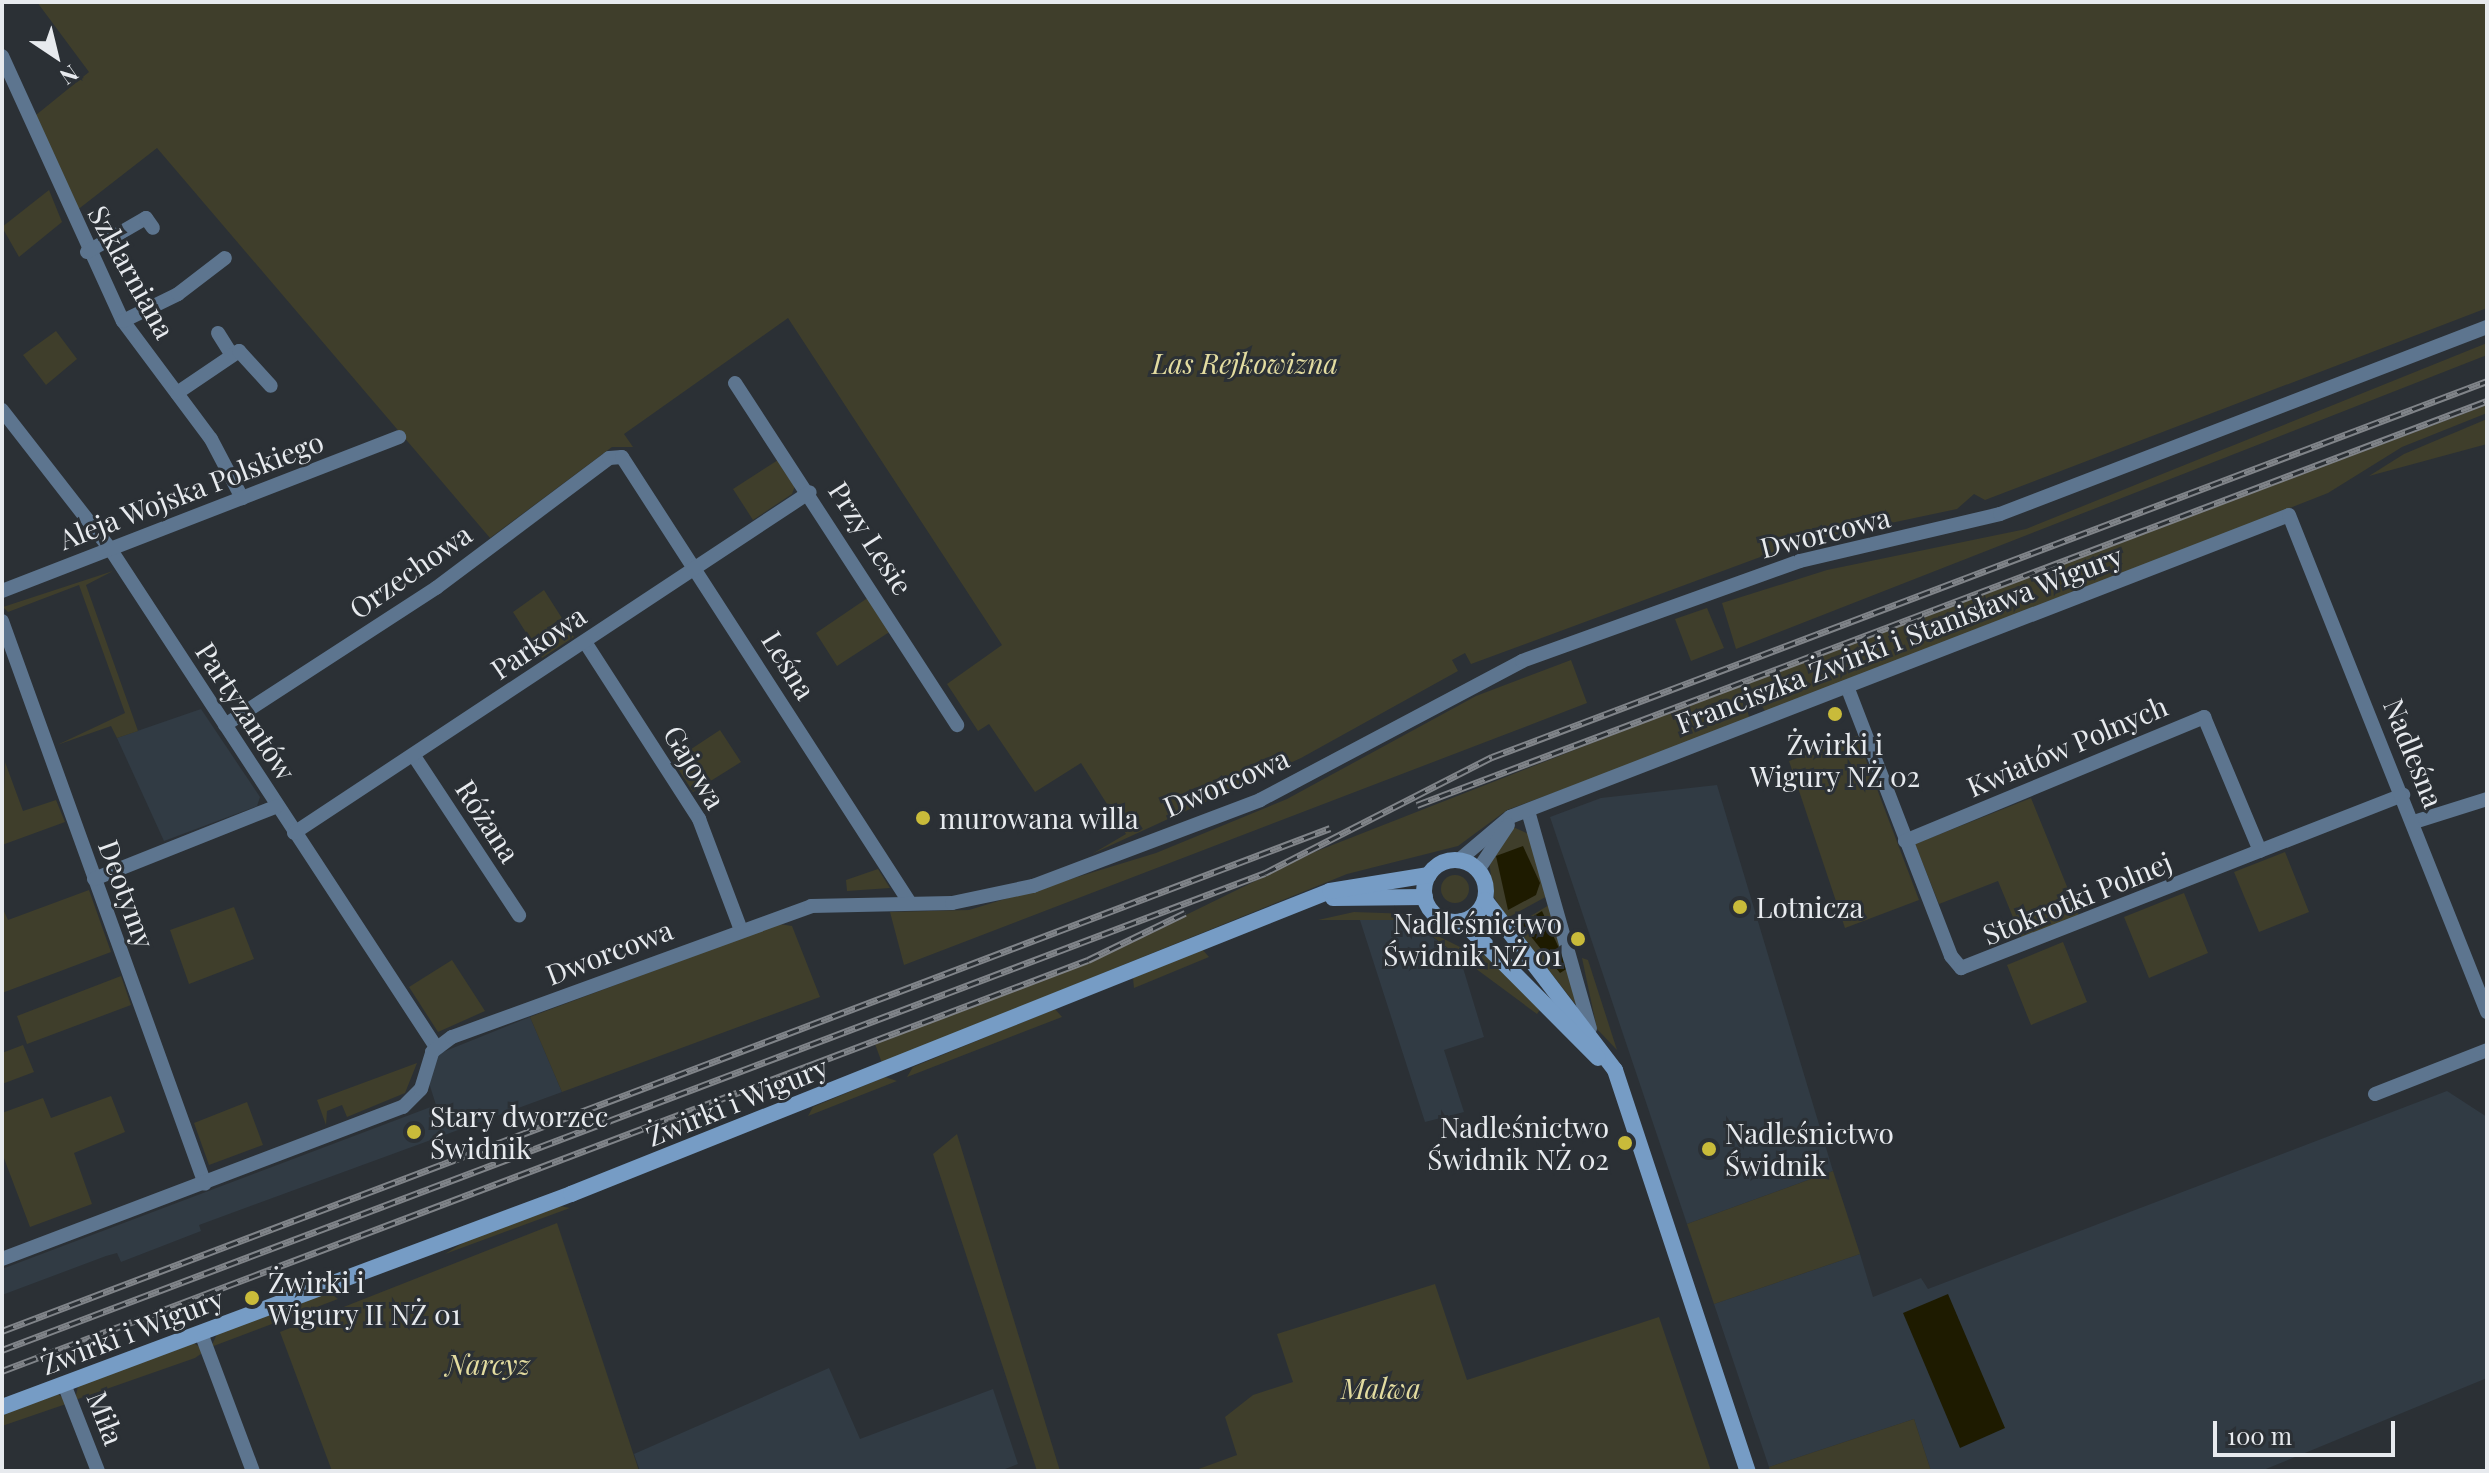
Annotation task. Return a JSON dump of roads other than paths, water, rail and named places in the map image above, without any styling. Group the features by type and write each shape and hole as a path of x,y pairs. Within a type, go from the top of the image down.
{"main road":[{"path":"1636,1134 1582,1037 1462,921 1439,917 1425,897 1429,875 1459,860 1478,870 1485,900 1590,1028 1615,1070 1748,1471"},
{"name":"Żwirki i Wigury","path":"2,1407 201,1333 1351,885 1429,875"},
{"name":"Żwirki i Wigury","path":"1308,902 1390,893 1425,897"},
{"path":"1462,921 1485,900"}],"street":[{"name":"Szklarniana","path":"2,56 87,252 123,321 177,393 242,498"},
{"path":"87,252 146,218 153,228"},
{"path":"123,321 178,294 225,258"},
{"name":"Dworcowa","path":"436,1047 741,930 820,904 910,903 991,897 1091,865 1260,800 1522,661 1800,561 1988,518 2487,327"},
{"path":"218,333 232,355"},
{"path":"177,393 239,351 271,386"},
{"name":"Przy Lesie","path":"735,383 810,492 957,725"},
{"name":"Partyzantów","path":"2,410 111,550 436,1047"},
{"name":"Aleja Wojska Polskiego","path":"2,591 399,437"},
{"name":"Leśna","path":"622,457 697,568 910,903"},
{"name":"Orzechowa","path":"225,725 436,588 609,458 622,457"},
{"name":"Parkowa","path":"294,833 810,492"},
{"name":"Franciszka Żwirki i Stanisława Wigury","path":"1528,811 2289,515"},
{"name":"Nadleśna","path":"2289,515 2414,822 2487,1012"},
{"name":"Deotymy","path":"2,621 205,1184"},
{"name":"Gajowa","path":"585,642 699,819 741,930"},
{"name":"Stokrotki Polnej","path":"1848,689 1951,956 1969,969 2403,795"},
{"name":"Kwiatów Polnych","path":"1905,841 2204,717 2260,851"},
{"name":"Różana","path":"414,756 519,915"},
{"path":"2414,822 2487,799"},
{"path":"94,879 277,806"},
{"path":"1459,860 1494,826 1528,811"},
{"path":"1478,870 1495,837 1528,811"},
{"path":"1528,811 1554,885 1590,1028"},
{"path":"2,1259 403,1107 421,1089 436,1047"},
{"path":"2375,1094 2487,1050"},
{"path":"201,1333 253,1471"},
{"name":"Miła","path":"64,1384 98,1471"}],"railway":[{"path":"2,1350 1265,873 1492,757 2487,381"},
{"path":"1417,805 2487,401"},
{"path":"2,1331 1330,828"},
{"path":"2,1371 1088,960 1185,913"}],"place":[{"name":"Żwirki i Wigury NŻ 02","path":"1835,714"},
{"name":"murowana willa","path":"923,818"},
{"name":"Lotnicza","path":"1740,907"},
{"name":"Nadleśnictwo Świdnik NŻ 01","path":"1578,939"},
{"name":"Stary dworzec Świdnik","path":"414,1132"},
{"name":"Nadleśnictwo Świdnik NŻ 02","path":"1625,1143"},
{"name":"Nadleśnictwo Świdnik","path":"1709,1149"},
{"name":"Żwirki i Wigury II NŻ 01","path":"252,1298"}],"park label":[{"name":"Las Rejkowizna","path":"1245,363"},
{"name":"Narcyz","path":"488,1364"},
{"name":"Malwa","path":"1381,1388"}]}
